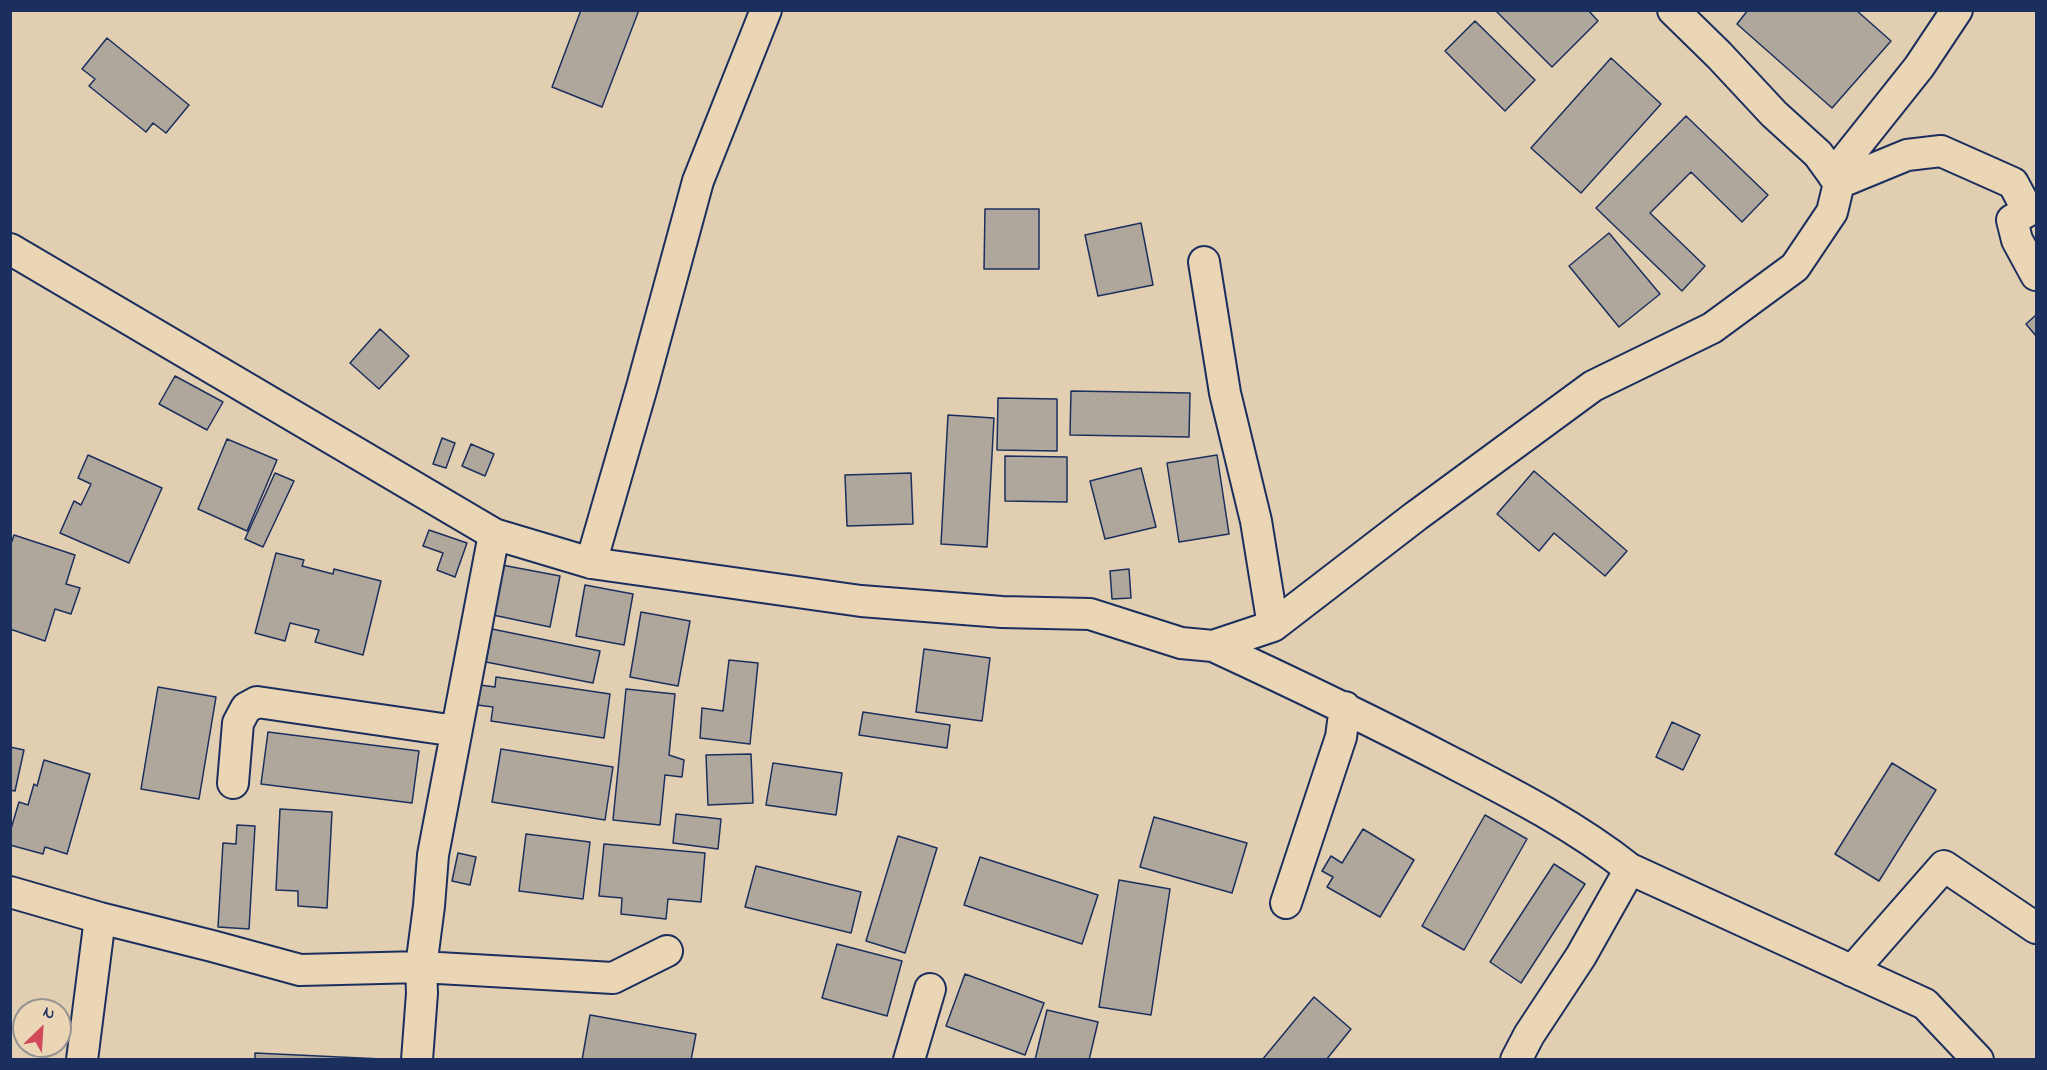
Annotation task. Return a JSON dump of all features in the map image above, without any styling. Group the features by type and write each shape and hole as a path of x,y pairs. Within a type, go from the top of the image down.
{"street":[{"path":"591,563 698,181 766,10"},
{"path":"1673,10 1774,114 1818,154 1836,179"},
{"path":"1213,646 1273,626 1416,516 1593,386 1712,327 1795,267 1832,212 1836,179 1958,10"},
{"path":"1836,179 1907,155 1941,151 2013,183 2032,210 2012,220 2017,240 2037,275"},
{"path":"10,249 494,534 591,563 861,601 1002,612 1090,614 1181,643 1213,646 1345,707 1541,808 1598,844 1630,869 1925,1004 1978,1059"},
{"path":"1204,262 1225,393 1256,521 1273,626"},
{"path":"417,1059 422,993 421,967 433,855 494,534"},
{"path":"233,783 238,723 246,708 257,702 456,731"},
{"path":"1286,903 1341,737 1345,707"},
{"path":"1852,971 1944,866 2037,928"},
{"path":"1516,1059 1529,1035 1581,956 1630,869"},
{"path":"10,892 300,970 421,967 613,978 667,951"},
{"path":"82,1059 100,918"},
{"path":"909,1059 930,989"}],"building":[{"path":"581,10 639,10 602,107 552,87"},
{"path":"1495,10 1588,10 1598,21 1552,67"},
{"path":"1748,10 1856,10 1891,41 1832,108 1737,24"},
{"path":"1475,21 1535,80 1505,111 1445,51"},
{"path":"107,38 189,105 166,133 153,123 146,132 89,86 95,79 82,69"},
{"path":"1611,58 1661,104 1581,193 1531,148"},
{"path":"1686,116 1768,195 1742,222 1691,172 1650,213 1705,266 1682,291 1596,208"},
{"path":"985,209 1039,209 1039,269 984,269"},
{"path":"1141,223 1153,285 1098,296 1085,235"},
{"path":"1609,233 1660,294 1619,327 1569,266"},
{"path":"2036,315 2036,336 2026,324"},
{"path":"380,329 409,356 379,389 350,363"},
{"path":"175,376 223,402 207,430 159,404"},
{"path":"1071,391 1190,393 1189,437 1070,435"},
{"path":"998,398 1057,399 1057,451 997,450"},
{"path":"948,415 994,418 987,547 941,544"},
{"path":"442,438 455,443 446,468 433,464"},
{"path":"227,439 277,460 247,531 198,509"},
{"path":"471,444 494,454 485,476 462,466"},
{"path":"88,455 162,488 129,563 60,533 74,501 81,505 91,484 78,478"},
{"path":"1217,455 1229,534 1179,542 1167,463"},
{"path":"1005,456 1067,457 1067,502 1005,501"},
{"path":"1141,468 1156,527 1105,539 1090,481"},
{"path":"1534,471 1627,551 1605,576 1554,533 1539,551 1497,514"},
{"path":"275,473 294,481 263,547 245,539"},
{"path":"911,473 913,524 847,526 845,475"},
{"path":"429,530 467,543 455,577 437,570 443,553 423,546"},
{"path":"14,535 75,555 66,584 80,588 71,614 55,609 45,641 10,629 10,547"},
{"path":"276,553 304,560 302,566 333,574 334,569 381,581 363,655 315,642 319,630 290,623 285,641 255,633"},
{"path":"502,565 560,576 550,627 493,615"},
{"path":"1129,569 1131,598 1112,599 1110,571"},
{"path":"585,585 633,594 624,645 576,636"},
{"path":"641,612 690,621 678,686 630,677"},
{"path":"492,629 600,651 593,683 486,662"},
{"path":"924,649 990,658 982,721 916,712"},
{"path":"729,660 758,663 750,744 700,738 702,708 723,711"},
{"path":"496,677 610,694 604,738 491,721 493,707 477,705 480,685 495,687"},
{"path":"158,687 216,697 199,799 141,789"},
{"path":"626,689 675,694 669,755 684,760 682,777 665,775 660,825 613,820"},
{"path":"863,712 950,725 947,748 859,735"},
{"path":"1672,722 1700,735 1683,770 1656,757"},
{"path":"268,732 419,751 412,803 261,784"},
{"path":"10,747 24,750 15,791 10,790"},
{"path":"501,749 613,767 605,820 492,802"},
{"path":"751,754 753,803 708,805 706,755"},
{"path":"44,760 90,774 67,854 45,847 43,854 10,845 10,832 19,802 28,805 34,784 37,786"},
{"path":"773,763 842,773 836,815 766,805"},
{"path":"1892,763 1936,790 1879,881 1835,854"},
{"path":"280,809 332,812 327,908 298,906 298,891 276,890"},
{"path":"676,814 721,819 718,849 673,843"},
{"path":"1485,815 1527,839 1464,950 1422,926"},
{"path":"1154,817 1247,843 1232,893 1140,867"},
{"path":"237,825 255,826 249,929 218,927 223,843 236,844"},
{"path":"1363,829 1414,860 1380,917 1327,887 1333,877 1322,871 1331,856 1342,863"},
{"path":"526,834 590,842 583,899 519,891"},
{"path":"898,836 937,848 905,953 866,941"},
{"path":"604,844 705,853 701,902 668,899 666,919 621,914 622,898 599,896"},
{"path":"458,853 476,857 470,885 452,881"},
{"path":"980,857 1098,895 1082,944 964,905"},
{"path":"1554,864 1585,884 1521,983 1490,962"},
{"path":"756,866 861,892 851,933 745,907"},
{"path":"1119,880 1170,889 1151,1015 1099,1007"},
{"path":"837,944 902,961 887,1016 822,998"},
{"path":"965,974 1044,1003 1025,1055 946,1026"},
{"path":"1314,997 1351,1029 1326,1060 1262,1060"},
{"path":"1047,1010 1098,1022 1089,1060 1035,1060"},
{"path":"590,1015 696,1034 691,1060 582,1060"},
{"path":"255,1053 382,1059 382,1060 255,1060"}]}
